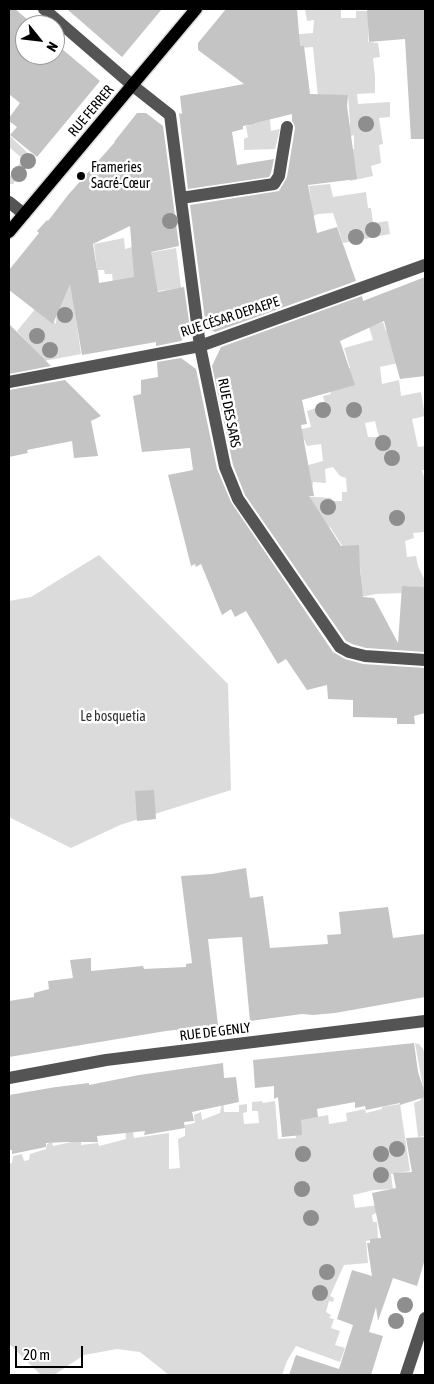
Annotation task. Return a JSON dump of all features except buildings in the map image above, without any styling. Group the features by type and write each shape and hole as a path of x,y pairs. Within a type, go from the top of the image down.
{"main road":[{"name":"RUE FERRER","path":"9,232 196,9"}],"street":[{"name":"RUE DES SARS","path":"44,9 132,85 170,115 200,346 225,468 238,498 340,647 349,652 365,656 425,660"},
{"path":"181,198 274,184 279,176 287,127"},
{"path":"9,202 24,214"},
{"name":"RUE CÉSAR DEPAEPE","path":"9,382 200,346 425,265"},
{"name":"RUE DE GENLY","path":"9,1078 106,1060 425,1021"},
{"path":"406,1375 425,1318"}],"green space":[{"path":"305,9 341,9 341,18 356,18 356,11 370,11 368,42 378,43 380,57 373,58 375,93 357,94 358,104 390,102 390,117 379,118 383,144 379,145 381,163 371,166 373,176 350,181 347,150 354,149 354,135 348,137 350,123 348,95 318,97 313,47 286,49 286,35 313,33 314,20 307,21"},
{"path":"278,100 280,117 270,119 271,131 280,129 275,149 244,150 244,139 248,137 246,126 256,124 256,120"},
{"path":"9,135 33,158 13,184 9,184 9,177 23,159 9,147"},
{"path":"330,184 333,197 366,192 368,208 371,208 373,223 388,221 390,234 343,243 333,213 313,216 309,186"},
{"path":"124,238 125,249 139,245 143,254 176,248 181,288 158,291 153,266 147,280 113,282 112,274 105,274 104,270 98,270 100,292 74,306 81,354 44,361 17,331 36,308 56,324 58,281 97,270 94,244"},
{"path":"383,322 386,331 395,328 398,363 380,367 382,384 399,380 401,396 421,392 425,416 412,419 418,447 425,446 425,470 422,470 425,481 425,532 413,533 414,538 405,541 407,557 416,556 418,566 425,581 424,605 416,587 408,586 404,593 376,594 360,597 356,576 361,576 359,559 343,547 330,527 319,528 301,496 331,498 332,501 342,501 342,492 347,492 346,478 340,476 333,467 325,469 326,483 313,482 312,490 301,467 323,461 321,444 307,446 304,439 294,441 293,431 311,427 307,411 325,405 323,396 331,394 328,385 332,374 350,368 344,348 373,340 369,327","holes":["375,421 379,437 368,437 365,423"]},
{"name":"Le bosquetia","path":"99,555 228,684 231,790 120,825 71,848 9,817 9,601 31,597"},
{"path":"415,1043 419,1044 425,1055 425,1136 418,1137 414,1103 421,1100 420,1094 424,1093"},
{"path":"223,1098 224,1112 239,1112 239,1105 247,1104 247,1112 243,1113 244,1124 259,1123 258,1111 252,1111 252,1102 275,1101 278,1139 296,1138 293,1118 312,1118 328,1115 329,1124 347,1121 346,1113 365,1109 366,1113 382,1109 382,1107 400,1104 410,1171 391,1174 393,1189 374,1190 353,1195 355,1208 378,1205 379,1212 372,1215 373,1222 377,1222 378,1239 366,1241 368,1263 344,1265 330,1296 334,1298 333,1302 329,1301 326,1312 331,1315 329,1318 334,1319 331,1328 340,1331 335,1345 345,1348 340,1362 296,1346 287,1361 282,1375 169,1375 140,1352 117,1349 84,1355 54,1375 41,1375 9,1344 9,1164 12,1163 13,1156 22,1154 24,1161 29,1160 30,1154 46,1149 47,1144 52,1142 53,1146 81,1140 81,1145 98,1143 99,1146 126,1139 125,1127 132,1125 134,1138 169,1133 169,1169 180,1168 178,1139 185,1136 185,1125 195,1123 194,1115 201,1112 202,1120 220,1113"}],"place":[{"name":"Frameries Sacré-Cœur","path":"81,176"}]}
